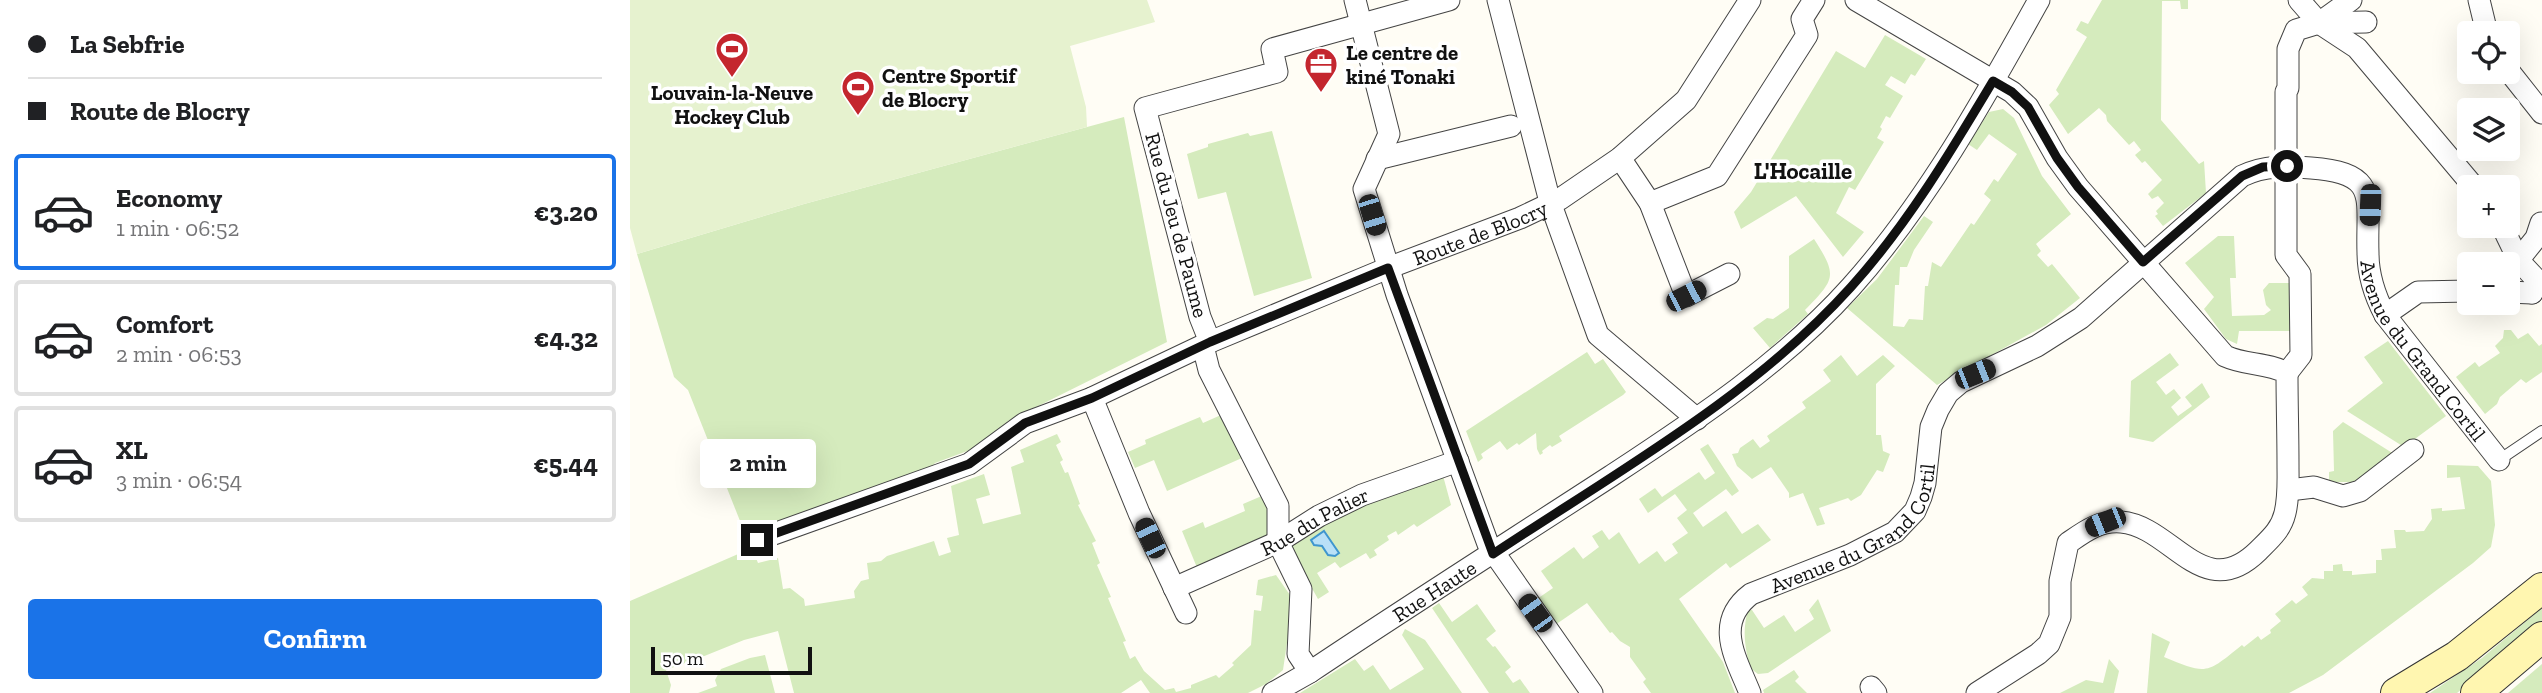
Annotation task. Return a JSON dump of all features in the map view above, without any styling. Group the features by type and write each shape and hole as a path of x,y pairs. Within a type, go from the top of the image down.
{"main road":[{"path":"2396,693 2457,656 2542,588"},
{"path":"2476,693 2542,637"}],"street":[{"path":"1355,0 1389,134 1364,188 1388,268 1493,554 1592,693"},
{"path":"1361,26 1449,0"},
{"path":"1498,0 1550,202 1598,335 1697,419"},
{"name":"Route de Blocry","path":"757,540 969,464 1025,423 1092,398 1206,344 1388,268 1520,218 1560,199 1620,158 1686,100 1750,0"},
{"path":"1650,203 1717,176 1807,35 1802,19 1814,0"},
{"path":"1856,0 2012,92 2028,107 2057,158 2078,187 2207,338 2225,356 2243,364 2273,366 2287,373"},
{"name":"Rue Haute","path":"1273,693 1493,554 1697,419 1772,362 1851,288 1884,248 1946,159 2039,0"},
{"path":"2299,0 2319,23 2357,48 2464,175"},
{"path":"2319,23 2351,0"},
{"path":"2479,0 2484,21"},
{"path":"1977,693 2049,644 2060,617 2061,571 2068,544 2088,529 2105,522 2132,524 2204,567 2218,570 2233,568 2251,558 2280,530 2289,490 2287,373 2301,355 2300,274 2286,255 2284,183 2287,166 2288,49 2296,30 2319,23 2366,22"},
{"name":"Rue du Jeu de Paume","path":"1278,542 1278,506 1209,370 1200,317 1145,108 1277,72 1272,49 1361,26"},
{"path":"2519,84 2542,113"},
{"path":"1377,159 1511,126"},
{"path":"1620,158 1650,203 1686,296 1729,274"},
{"name":"Avenue du Grand Cortil","path":"1751,693 1729,643 1732,616 1740,603 1751,594 1850,555 1895,533 1915,511 1921,497 1931,427 1948,393 1975,374 2004,362 2066,328 2242,176 2263,167 2334,169 2349,174 2360,183 2367,193 2370,205 2368,255 2375,296 2385,315 2499,460"},
{"path":"2520,258 2536,238 2541,223"},
{"path":"2520,270 2534,276 2537,301 2520,296"},
{"path":"2385,315 2418,292 2457,291"},
{"path":"1092,398 1139,513 1186,613"},
{"path":"2289,490 2314,487 2343,496 2360,491 2413,450"},
{"name":"Rue du Palier","path":"1174,588 1278,542 1319,516 1362,495 1458,461"},
{"path":"1278,542 1301,589 1298,654 1310,672"}],"lane":[{"path":"2499,460 2542,431"}],"green space":[{"name":"Centre Sportif de Blocry","path":"630,0 1147,0 1155,22 1070,46 1086,107 1087,127 804,204 637,254 630,228"},
{"path":"2102,0 2188,0 2188,9 2181,9 2180,1 2162,1 2161,120 2199,164 2204,161 2206,193 2163,226 2155,216 2164,203 2158,196 2152,199 2148,194 2162,180 2145,161 2142,163 2135,155 2141,150 2134,141 2129,145 2099,108 2068,134 2049,105 2059,94 2056,90 2087,37 2076,30 2081,21 2088,24"},
{"path":"1885,35 1926,59 1915,76 1911,74 1905,84 1891,76 1885,85 1903,96 1890,118 1886,116 1880,127 1882,129 1877,138 1884,142 1855,190 1849,187 1836,213 1864,232 1843,257 1796,196 1741,229 1734,212 1751,192 1836,51 1865,68"},
{"path":"2003,109 2014,118 2042,176 2071,214 2036,244 2041,251 2037,255 2048,267 2052,264 2080,298 2046,325 1937,385 1847,308 1877,279 1924,216 1933,222 1914,250 1907,267 1900,267 1899,285 1895,285 1893,326 1904,327 1909,319 1923,320 1925,286 1928,286 1932,262 1941,267 1971,223 1974,225 1991,200 1984,194 1994,179 1998,182 2017,154 1989,134 1977,150 1968,144 1989,112"},
{"path":"1124,117 1167,342 1008,421 989,443 935,463 929,470 746,536 688,390 674,377 637,254 804,204"},
{"path":"1272,131 1312,278 1254,296 1226,192 1198,199 1187,154 1208,147 1208,144 1248,133 1250,136"},
{"path":"2218,236 2234,236 2236,278 2230,278 2232,316 2264,315 2271,310 2266,305 2263,290 2269,283 2293,283 2294,331 2239,331 2237,344 2226,339 2204,309 2214,297 2185,263"},
{"path":"1814,239 1827,261 1830,277 1805,310 1808,314 1770,348 1753,328 1789,308 1789,256"},
{"path":"2504,330 2511,330 2518,339 2528,333 2539,346 2542,344 2542,372 2526,383 2521,379 2485,414 2456,377 2475,362 2479,367 2500,353 2495,346 2503,338"},
{"path":"2388,341 2446,416 2404,447 2347,411 2383,383 2364,357"},
{"path":"1587,352 1595,364 1603,359 1626,392 1559,436 1562,441 1552,447 1550,445 1540,455 1536,433 1507,450 1500,441 1481,454 1483,458 1478,462 1466,431"},
{"path":"2170,353 2179,365 2156,382 2166,395 2174,389 2181,398 2171,407 2178,416 2192,406 2185,397 2202,383 2210,397 2153,442 2129,437 2131,381"},
{"path":"1841,355 1857,376 1883,355 1895,366 1876,384 1876,435 1881,435 1883,451 1890,454 1883,472 1877,470 1861,495 1851,501 1848,498 1819,508 1825,524 1817,526 1803,493 1789,498 1789,493 1771,467 1752,479 1737,466 1732,454 1738,453 1740,448 1753,439 1760,448 1770,441 1767,436 1806,408 1802,402 1831,381 1823,370"},
{"path":"1221,415 1242,458 1167,491 1154,460 1135,468 1128,452 1146,444 1145,440 1200,417 1203,423"},
{"path":"2343,422 2394,454 2360,482 2329,482 2329,472 2334,471 2333,431"},
{"path":"1057,434 1061,442 1056,445 1063,460 1060,462 1065,473 1068,472 1080,504 1078,505 1096,541 1092,543 1100,563 1097,565 1111,597 1108,598 1126,641 1123,642 1130,659 1135,656 1144,671 1165,690 1174,688 1176,692 1191,688 1191,685 1216,675 1219,678 1251,645 1254,610 1261,611 1263,596 1256,595 1258,580 1276,575 1290,595 1290,622 1283,670 1266,684 1248,693 1150,693 1141,680 1121,693 794,693 778,631 744,640 697,659 697,663 687,666 685,663 666,670 671,685 669,693 630,693 630,601 752,548 758,563 778,558 783,589 790,588 804,599 805,606 855,598 854,591 861,581 869,579 867,563 881,561 887,556 934,541 939,556 951,552 947,538 959,535 951,486 984,474 990,495 976,499 983,524 1021,514 1011,467 1024,462 1020,450"},
{"path":"1708,444 1739,491 1732,496 1726,489 1693,513 1703,527 1726,511 1742,534 1758,524 1771,540 1730,568 1726,563 1679,599 1723,662 1735,693 1651,693 1643,682 1646,679 1630,657 1630,647 1610,633 1587,603 1555,625 1537,599 1553,588 1541,571 1574,547 1583,559 1599,547 1592,536 1602,530 1609,540 1619,532 1639,564 1657,551 1665,562 1678,553 1672,544 1688,533 1677,518 1687,510 1675,494 1648,513 1639,499 1655,488 1662,497 1699,472 1705,480 1715,473 1700,449"},
{"path":"2447,465 2478,466 2491,481 2495,525 2491,547 2473,563 2323,675 2289,693 2147,693 2152,633 2170,642 2164,657 2190,667 2206,669 2221,662 2258,636 2261,640 2271,633 2270,630 2281,621 2275,614 2292,600 2296,604 2308,595 2302,587 2312,578 2324,579 2324,571 2333,571 2333,565 2342,564 2343,571 2352,571 2352,575 2376,573 2376,560 2382,560 2381,549 2396,548 2394,530 2424,531 2432,519 2431,509 2465,509 2460,477 2447,478"},
{"path":"1442,472 1451,505 1417,527 1414,524 1398,535 1396,531 1387,536 1389,540 1374,550 1377,555 1370,559 1366,553 1340,568 1335,562 1317,573 1329,592 1318,599 1288,546 1322,524"},
{"path":"1264,495 1269,539 1198,570 1182,531 1203,522 1205,528 1245,511 1243,504"},
{"path":"1818,599 1831,631 1768,673 1758,674 1750,668 1745,639 1748,610 1752,610 1764,628 1784,615 1795,632 1814,619 1809,610"},
{"path":"1439,603 1452,622 1477,604 1496,631 1486,639 1511,667 1505,672 1513,683 1520,679 1530,693 1489,693 1432,608"},
{"path":"2542,608 2542,622 2457,693 2430,693 2482,658"},
{"path":"1405,629 1425,640 1462,693 1300,693 1355,659 1364,671 1373,665 1390,690 1424,669 1402,635"},
{"path":"765,655 775,693 698,693 717,686 715,680 721,669"},
{"path":"2109,659 2119,671 2114,693 2060,693 2086,680 2103,683"},
{"path":"2542,664 2542,693 2508,693"},
{"path":"1794,670 1799,677 1795,681 1807,693 1764,693 1763,690"}],"water":[{"path":"1324,531 1339,553 1335,556 1328,555 1322,546 1314,545 1311,540"}],"place":[{"name":"Louvain-la-Neuve Hockey Club","path":"732,79"},
{"name":"Le centre de kiné Tonaki","path":"1321,94"},
{"name":"Centre Sportif de Blocry","path":"858,117"}],"district":[{"name":"L'Hocaille","path":"1803,171"}],"route":[{"path":"757,540 969,464 1025,423 1092,398 1210,342 1388,268 1493,554 1707,412 1772,362 1851,288 1884,248 1946,159 1993,81 2012,92 2028,107 2057,158 2078,187 2143,262 2242,176 2263,167 2287,166"}]}
